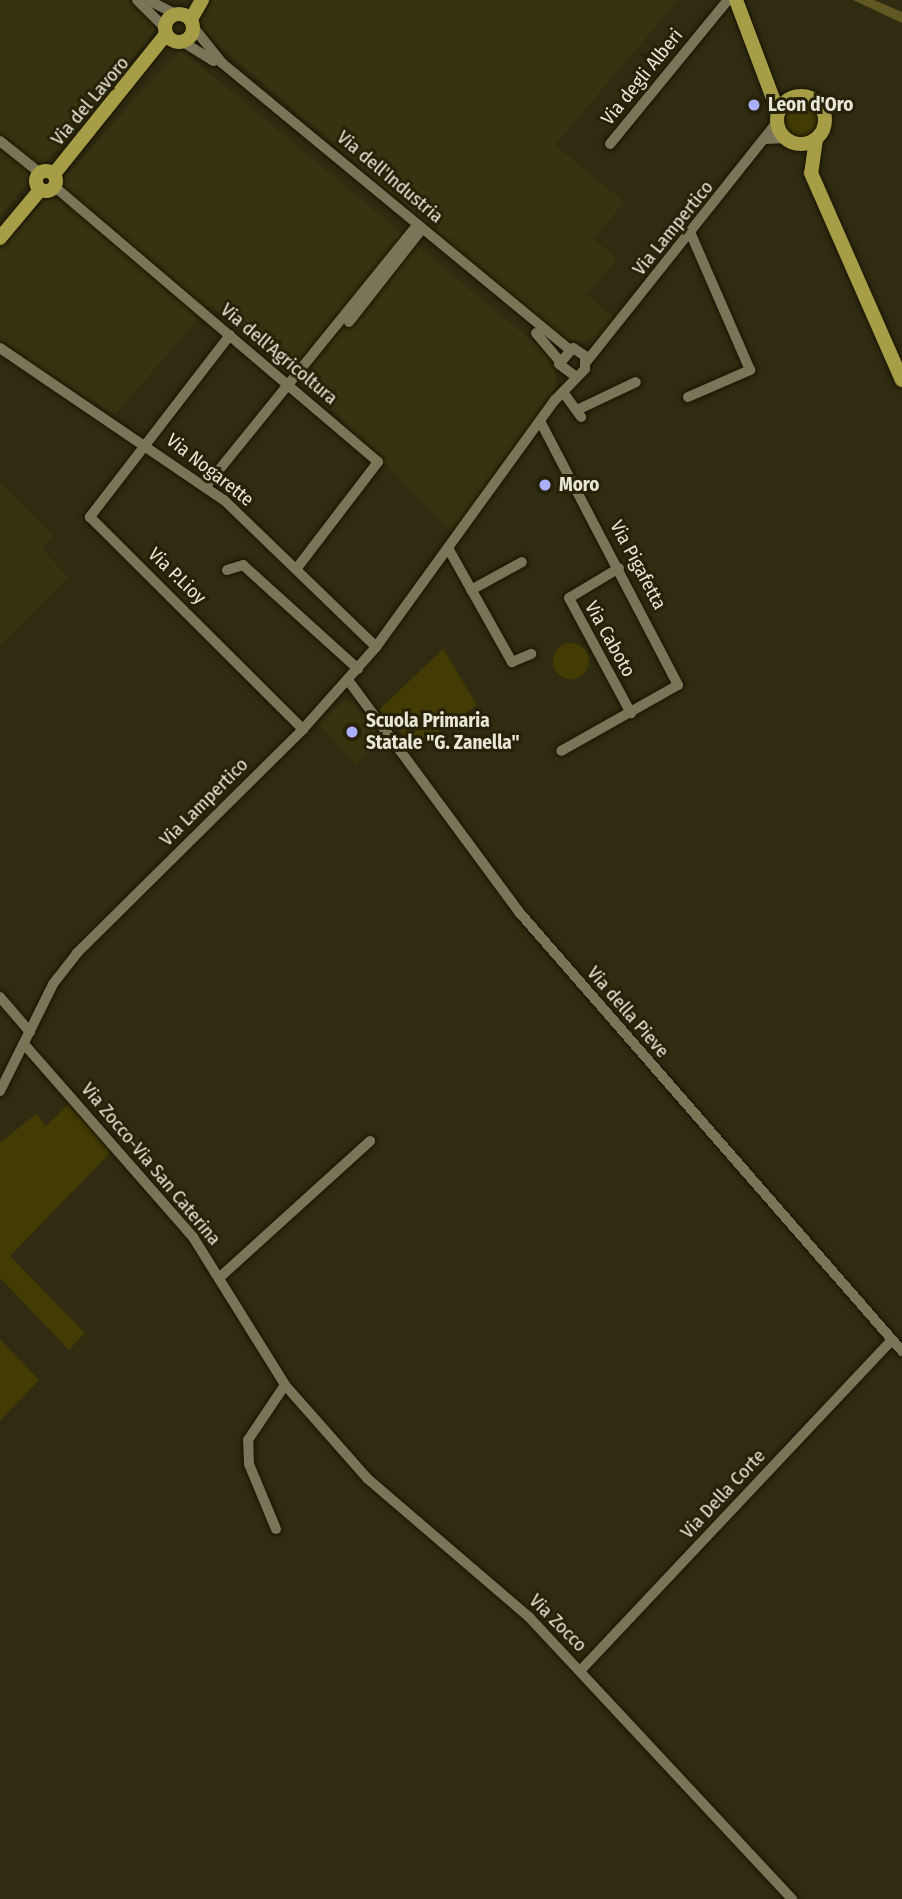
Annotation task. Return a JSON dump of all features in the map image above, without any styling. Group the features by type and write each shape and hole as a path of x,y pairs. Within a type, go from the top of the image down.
{"main road":[{"path":"736,0 766,73 778,117 788,140 811,173 902,380"},
{"path":"172,36 201,1"},
{"path":"172,36 186,19"},
{"name":"Via del Lavoro","path":"0,237 172,36"},
{"path":"766,73 783,91 806,97 824,114 816,139 811,173"},
{"path":"778,117 792,98 806,97"},
{"path":"788,140 816,139"}],"street":[{"name":"Via dell'Industria","path":"137,0 172,36 574,349"},
{"name":"Via dell'Industria","path":"148,0 186,19 222,63 418,229 560,365"},
{"name":"Via degli Alberi","path":"610,144 728,0"},
{"name":"Via Lampertico","path":"0,1091 30,1032 77,953 303,729 358,669 559,396 766,139 778,117"},
{"path":"766,139 788,140"},
{"name":"Via dell'Agricoltura","path":"0,141 378,462 297,568"},
{"path":"206,486 292,387 418,229"},
{"path":"688,397 750,370 691,234"},
{"path":"146,442 230,335"},
{"name":"Via Lampertico","path":"559,396 560,365 574,349 607,338"},
{"name":"Via Nogarette","path":"0,348 146,442 206,486 297,568 376,647"},
{"path":"574,349 587,360"},
{"path":"560,365 575,376"},
{"path":"559,396 579,414 636,382"},
{"name":"Via Pigafetta","path":"540,421 677,676 676,690 631,713"},
{"name":"Via P.Lioy","path":"146,442 90,517 303,729"},
{"path":"448,548 512,662 531,654"},
{"path":"471,590 522,562"},
{"path":"227,570 243,565 358,669"},
{"name":"Via Caboto","path":"619,568 569,598 631,713"},
{"name":"Via della Pieve","path":"348,680 519,912 902,1351"},
{"path":"561,751 631,713"},
{"path":"0,997 30,1032"},
{"name":"Via Zocco-Via San Caterina","path":"24,1044 193,1237 285,1385"},
{"path":"219,1278 370,1141"},
{"name":"Via Della Corte","path":"580,1671 891,1341"},
{"path":"276,1529 249,1464 248,1440 285,1385"},
{"name":"Via Zocco","path":"285,1385 368,1479 529,1617 792,1899"}],"shaded area":[{"path":"0,0 132,0 153,20 155,31 0,216"},
{"path":"213,0 678,0 555,145 624,202 594,239 617,259 587,295 616,320 596,340 564,341 204,33 200,15"},
{"path":"180,49 553,359 557,382 551,399 452,533 316,393 210,305 115,415 0,345 0,250"},
{"path":"801,103 813,108 818,120 813,132 801,137 789,132 784,120 789,108"},
{"path":"0,482 53,536 42,549 68,577 0,645"},
{"path":"571,643 584,648 589,661 584,674 571,679 558,674 553,661 558,648"},
{"path":"443,649 477,705 416,748 379,710"},
{"name":"Scuola Primaria Statale \"G. Zanella\"","path":"342,701 353,702 385,739 356,765 318,724"},
{"path":"69,1104 111,1152 10,1256 85,1333 69,1350 0,1278 0,1143 36,1114 46,1126"},
{"path":"0,1339 39,1380 0,1421"}],"building":[{"path":"853,0 874,0 902,12 902,23"}],"place":[{"name":"Leon d'Oro","path":"754,105"},
{"name":"Moro","path":"545,485"},
{"name":"Scuola Primaria Statale \"G. Zanella\"","path":"352,732"}]}
